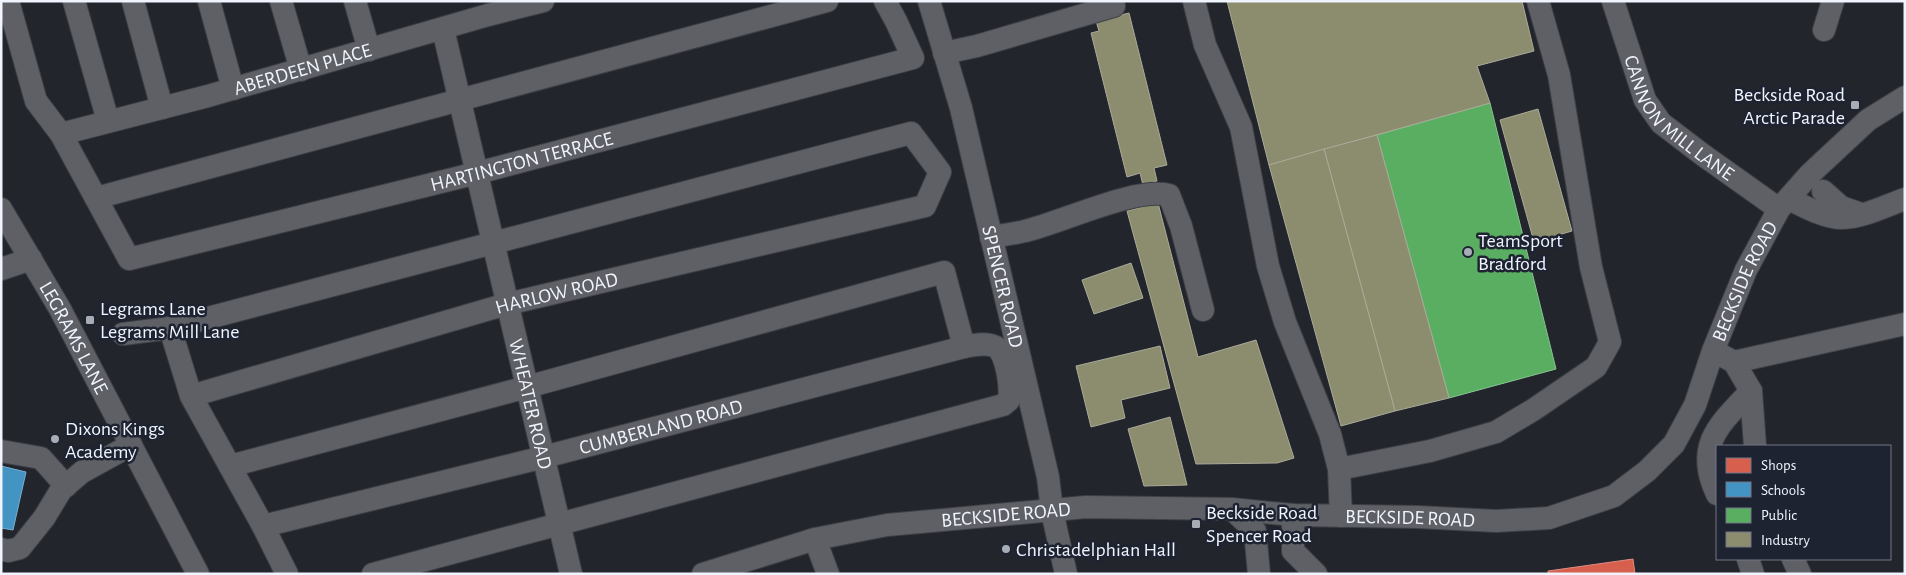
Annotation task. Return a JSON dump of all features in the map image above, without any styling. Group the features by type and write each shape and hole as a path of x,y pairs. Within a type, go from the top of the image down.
{"street":[{"path":"8,1 36,101 61,134 96,198 827,1"},
{"path":"74,1 108,122"},
{"path":"133,1 162,108"},
{"path":"208,1 234,89"},
{"path":"281,1 300,70"},
{"path":"355,1 369,50"},
{"name":"ABERDEEN PLACE","path":"61,134 234,89 443,29 486,8 543,1"},
{"name":"HARTINGTON TERRACE","path":"96,198 128,259 477,173 913,58 896,21 884,1"},
{"name":"SPENCER ROAD","path":"928,1 961,108 1048,477 1052,511 1066,574"},
{"path":"1194,1 1205,45 1241,127 1268,266 1284,322 1330,434 1348,467 1341,516"},
{"path":"1348,467 1430,451 1496,432 1533,410 1596,367 1610,342 1591,268 1559,75 1538,1"},
{"name":"CANNON MILL LANE","path":"1612,1 1645,100 1661,122 1703,155 1784,204 1840,218 1862,214 1905,199"},
{"path":"1824,30 1832,2"},
{"path":"944,53 977,46 1114,6"},
{"name":"WHEATER ROAD","path":"443,29 571,574"},
{"name":"BECKSIDE ROAD","path":"703,574 815,539 887,525 1086,507 1232,509 1293,515 1418,517 1496,521 1549,518 1614,496 1647,471 1674,444 1695,405 1713,352 1746,270 1784,204 1810,174 1868,120 1905,97"},
{"name":"HARLOW ROAD","path":"191,396 508,304 925,206 940,172 911,132 493,243"},
{"path":"1823,191 1841,207 1862,214"},
{"path":"991,236 1025,231 1138,195 1160,192 1169,195 1181,226 1202,310"},
{"name":"LEGRAMS LANE","path":"1,209 60,309 198,574"},
{"path":"123,334 170,328 493,243"},
{"path":"1,269 31,259"},
{"path":"230,466 527,387 944,272 964,347"},
{"path":"1734,362 1905,324"},
{"path":"170,328 191,396 263,526 287,574"},
{"name":"CUMBERLAND ROAD","path":"263,526 544,456 964,347 979,344 988,345 997,348 1002,354 1009,379 1010,394 1009,400 1003,405 560,524"},
{"path":"1713,352 1734,362 1751,391 1755,445"},
{"path":"1716,492 1707,465 1713,439 1718,425 1751,391"},
{"path":"1,549 8,551 20,548 44,518 60,490 82,472 131,445"},
{"path":"1,451 41,458 66,486"},
{"path":"1232,509 1255,531 1259,574"},
{"path":"1293,515 1293,551 1316,574"},
{"path":"373,574 560,524"},
{"path":"815,539 828,574"},
{"path":"1748,560 1752,574"},
{"path":"1793,560 1800,574"}],"building: Shops":[{"path":"1633,559 1635,574 1548,574 1548,571"}],"building: Schools":[{"path":"1,466 26,472 13,530 1,528"}],"building: Public":[{"name":"TeamSport Bradford","path":"1490,103 1556,369 1449,398 1377,135"}],"building: Industry":[{"path":"1227,1 1522,1 1534,51 1477,66 1490,103 1269,165"},
{"path":"1129,13 1167,165 1154,168 1157,181 1143,185 1140,173 1127,177 1091,33 1099,31 1096,21"},
{"path":"1538,109 1572,231 1534,242 1500,120"},
{"path":"1377,135 1449,398 1395,411 1324,149"},
{"path":"1324,149 1395,411 1341,426 1269,165"},
{"path":"1158,203 1198,357 1256,340 1294,458 1277,463 1196,464 1127,211"},
{"path":"1131,263 1143,298 1094,314 1082,280"},
{"path":"1160,346 1170,388 1121,400 1125,418 1091,427 1076,366"},
{"path":"1170,417 1187,485 1144,486 1128,429"}],"place":[{"name":"Beckside Road Arctic Parade","path":"1855,105"},
{"name":"TeamSport Bradford","path":"1468,252"},
{"name":"Legrams Lane Legrams Mill Lane","path":"90,320"},
{"name":"Dixons Kings Academy","path":"55,439"},
{"name":"Beckside Road Spencer Road","path":"1196,524"},
{"name":"Christadelphian Hall","path":"1006,549"}]}
